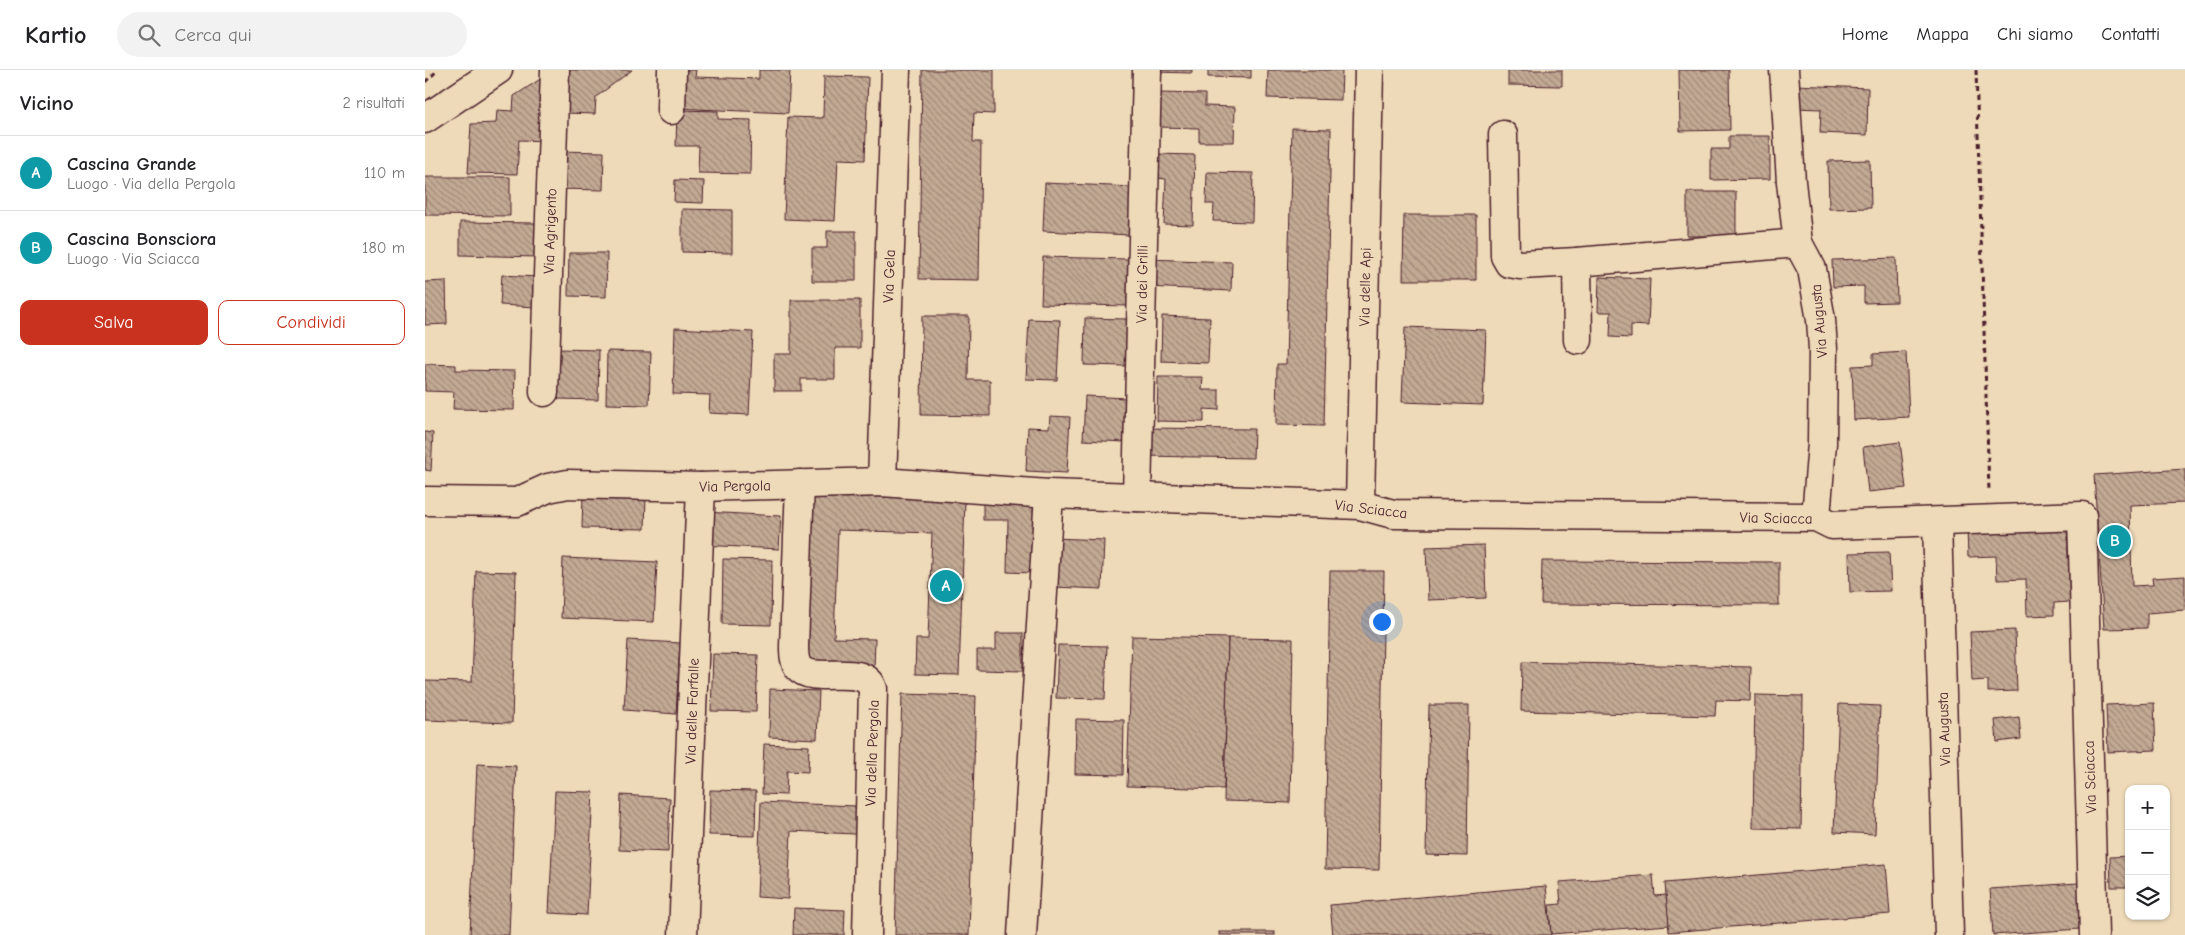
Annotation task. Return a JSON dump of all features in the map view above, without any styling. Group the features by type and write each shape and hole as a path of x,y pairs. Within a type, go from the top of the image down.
{"street":[{"path":"425,119 498,70"},
{"name":"Via Agrigento","path":"544,392 555,70"},
{"path":"671,110 672,70"},
{"name":"Via Gela","path":"882,482 896,70"},
{"name":"Via dei Grilli","path":"1137,497 1147,70"},
{"name":"Via delle Api","path":"1360,505 1369,70"},
{"name":"Via Augusta","path":"1784,70 1788,147 1798,242 1812,269 1821,320 1823,349 1822,443 1816,517"},
{"path":"1503,135 1505,256 1509,262 1520,265 1577,262 1798,242"},
{"path":"1577,262 1578,340"},
{"name":"Via Pergola","path":"425,501 511,503 526,499 548,488 568,484 701,487 882,482 1049,494"},
{"name":"Via della Pergola","path":"800,484 795,662 799,669 809,673 861,676 870,682 873,689 867,935"},
{"name":"Via delle Farfalle","path":"683,935 701,487"},
{"path":"1022,935 1049,494"},
{"name":"Via Sciacca","path":"1049,494 1360,505 1393,514 1816,517 1832,525 2082,516 2094,935"},
{"name":"Via Augusta","path":"1937,522 1949,935"}],"path":[{"path":"425,82 438,70"},
{"path":"1976,70 1990,520"}],"building":[{"path":"565,70 632,70 596,97 595,114 564,113"},
{"path":"676,70 696,70 695,77 759,79 759,70 790,70 788,113 674,108"},
{"path":"922,70 994,70 994,114 974,113 973,142 981,142 979,280 919,279"},
{"path":"1153,70 1192,70 1192,73 1153,72"},
{"path":"1208,70 1251,70 1251,78 1208,77"},
{"path":"1268,70 1342,70 1341,100 1267,98"},
{"path":"1508,70 1562,70 1562,86 1508,85"},
{"path":"1679,70 1729,70 1730,130 1680,131"},
{"path":"824,76 868,77 865,160 838,159 835,221 784,219 788,117 823,118"},
{"path":"542,78 549,141 519,140 517,174 468,173 471,124 496,123 497,110 513,111 514,96"},
{"path":"1795,85 1868,88 1867,135 1820,133 1821,109 1794,108"},
{"path":"1158,93 1205,94 1205,106 1235,107 1234,142 1199,142 1199,128 1157,127"},
{"path":"677,110 718,111 718,119 751,120 750,174 698,173 699,146 676,146"},
{"path":"1292,128 1331,129 1324,426 1276,425 1277,364 1286,364"},
{"path":"1729,136 1770,136 1770,179 1711,180 1711,149 1729,149"},
{"path":"557,151 604,152 603,190 556,189"},
{"path":"1156,154 1195,155 1193,225 1164,224 1166,179 1156,178"},
{"path":"1870,160 1871,208 1829,209 1828,161"},
{"path":"1207,172 1253,173 1252,222 1213,221 1214,204 1206,204"},
{"path":"425,177 510,177 510,216 425,215"},
{"path":"675,180 704,181 703,203 674,202"},
{"path":"1045,183 1133,187 1131,235 1043,231"},
{"path":"1687,192 1736,192 1736,236 1687,236"},
{"path":"682,209 732,210 732,253 682,252"},
{"path":"1404,215 1476,215 1476,280 1403,280"},
{"path":"460,222 537,223 536,257 460,255"},
{"path":"827,231 856,231 856,281 812,281 812,248 827,248"},
{"path":"569,253 607,253 606,297 568,296"},
{"path":"1043,257 1128,259 1127,306 1041,304"},
{"path":"1896,258 1897,302 1864,303 1864,286 1833,287 1832,260"},
{"path":"1148,259 1232,262 1231,291 1147,287"},
{"path":"502,275 538,277 536,307 500,305"},
{"path":"1599,277 1650,279 1648,326 1631,325 1631,338 1610,337 1611,312 1598,312"},
{"path":"446,281 447,324 425,325 425,282"},
{"path":"791,300 860,300 860,348 835,348 835,379 801,379 801,391 774,391 774,354 791,354"},
{"path":"922,316 969,316 968,380 990,380 990,416 921,415"},
{"path":"1162,316 1210,318 1208,363 1161,361"},
{"path":"1085,318 1127,319 1126,366 1084,365"},
{"path":"1029,319 1060,320 1057,380 1026,379"},
{"path":"1405,327 1486,330 1483,405 1402,402"},
{"path":"675,328 753,332 749,415 709,413 710,395 673,394"},
{"path":"559,349 599,350 598,400 558,399"},
{"path":"607,351 651,352 649,405 606,404"},
{"path":"1906,352 1909,417 1854,420 1852,366 1873,365 1873,354"},
{"path":"425,364 456,365 456,370 515,371 514,410 453,409 454,392 425,391"},
{"path":"1158,377 1203,377 1202,390 1219,390 1219,410 1204,409 1204,422 1157,421"},
{"path":"1085,396 1127,398 1125,442 1083,440"},
{"path":"1050,416 1070,417 1067,473 1026,471 1028,427 1049,428"},
{"path":"1143,428 1254,429 1253,458 1142,456"},
{"path":"425,432 433,433 431,471 425,470"},
{"path":"1900,442 1906,488 1868,492 1863,447"},
{"path":"2185,469 2185,503 2130,505 2132,586 2153,585 2152,578 2185,576 2185,610 2147,613 2147,628 2104,629 2094,475"},
{"path":"583,494 646,496 645,529 582,528"},
{"path":"808,494 965,500 959,675 915,674 916,639 928,639 932,533 838,530 834,638 875,639 874,670 802,667"},
{"path":"983,497 1034,499 1032,573 1007,572 1008,520 983,520"},
{"path":"704,512 781,516 779,549 702,545"},
{"path":"2067,525 2070,602 2054,603 2054,615 2027,616 2026,579 1997,580 1996,556 1968,557 1967,529"},
{"path":"1054,538 1104,540 1102,589 1053,587"},
{"path":"1484,545 1486,598 1428,600 1426,547"},
{"path":"1889,552 1891,591 1850,592 1849,553"},
{"path":"563,558 657,562 654,622 561,618"},
{"path":"723,559 772,560 771,625 722,624"},
{"path":"1542,561 1779,562 1779,605 1541,604"},
{"path":"476,571 516,572 512,723 425,720 425,681 472,682"},
{"path":"1330,571 1384,571 1379,870 1325,869"},
{"path":"2015,630 2017,691 1988,692 1988,680 1972,681 1970,632"},
{"path":"996,633 1023,633 1023,671 977,670 977,650 996,650"},
{"path":"1132,636 1228,638 1224,789 1127,786"},
{"path":"1228,638 1293,639 1290,803 1224,801"},
{"path":"628,640 680,643 676,714 624,710"},
{"path":"1058,645 1107,646 1105,699 1056,698"},
{"path":"713,654 758,655 756,712 711,711"},
{"path":"1522,662 1751,667 1750,701 1716,700 1715,716 1521,711"},
{"path":"770,689 819,691 817,739 769,737"},
{"path":"902,694 976,696 969,935 895,935"},
{"path":"1755,695 1803,696 1801,829 1753,828"},
{"path":"2154,703 2156,750 2108,752 2106,705"},
{"path":"1839,704 1880,706 1875,834 1834,832"},
{"path":"1429,705 1469,705 1467,856 1426,855"},
{"path":"2019,717 2021,739 1997,742 1995,720"},
{"path":"1076,719 1124,720 1123,775 1075,774"},
{"path":"764,744 809,746 808,772 787,771 786,795 762,794"},
{"path":"477,764 516,766 509,935 470,935"},
{"path":"710,790 756,791 755,836 709,835"},
{"path":"555,791 593,792 587,915 549,913"},
{"path":"621,795 670,798 668,852 619,850"},
{"path":"761,802 856,806 855,834 791,831 788,899 757,897"},
{"path":"2125,856 2125,887 2111,887 2110,857"},
{"path":"1886,864 1890,914 1669,932 1665,883"},
{"path":"1653,875 1655,896 1666,895 1669,925 1551,934 1549,905 1561,904 1559,882"},
{"path":"2078,883 2080,929 1993,935 1990,889"},
{"path":"1546,886 1551,935 1333,935 1330,905"},
{"path":"794,908 845,910 844,935 793,935"},
{"path":"1219,932 1275,932 1275,935 1219,935"}],"place":[{"name":"Cascina Bonsciora","path":"2115,541"},
{"name":"Cascina Grande","path":"946,586"}]}
